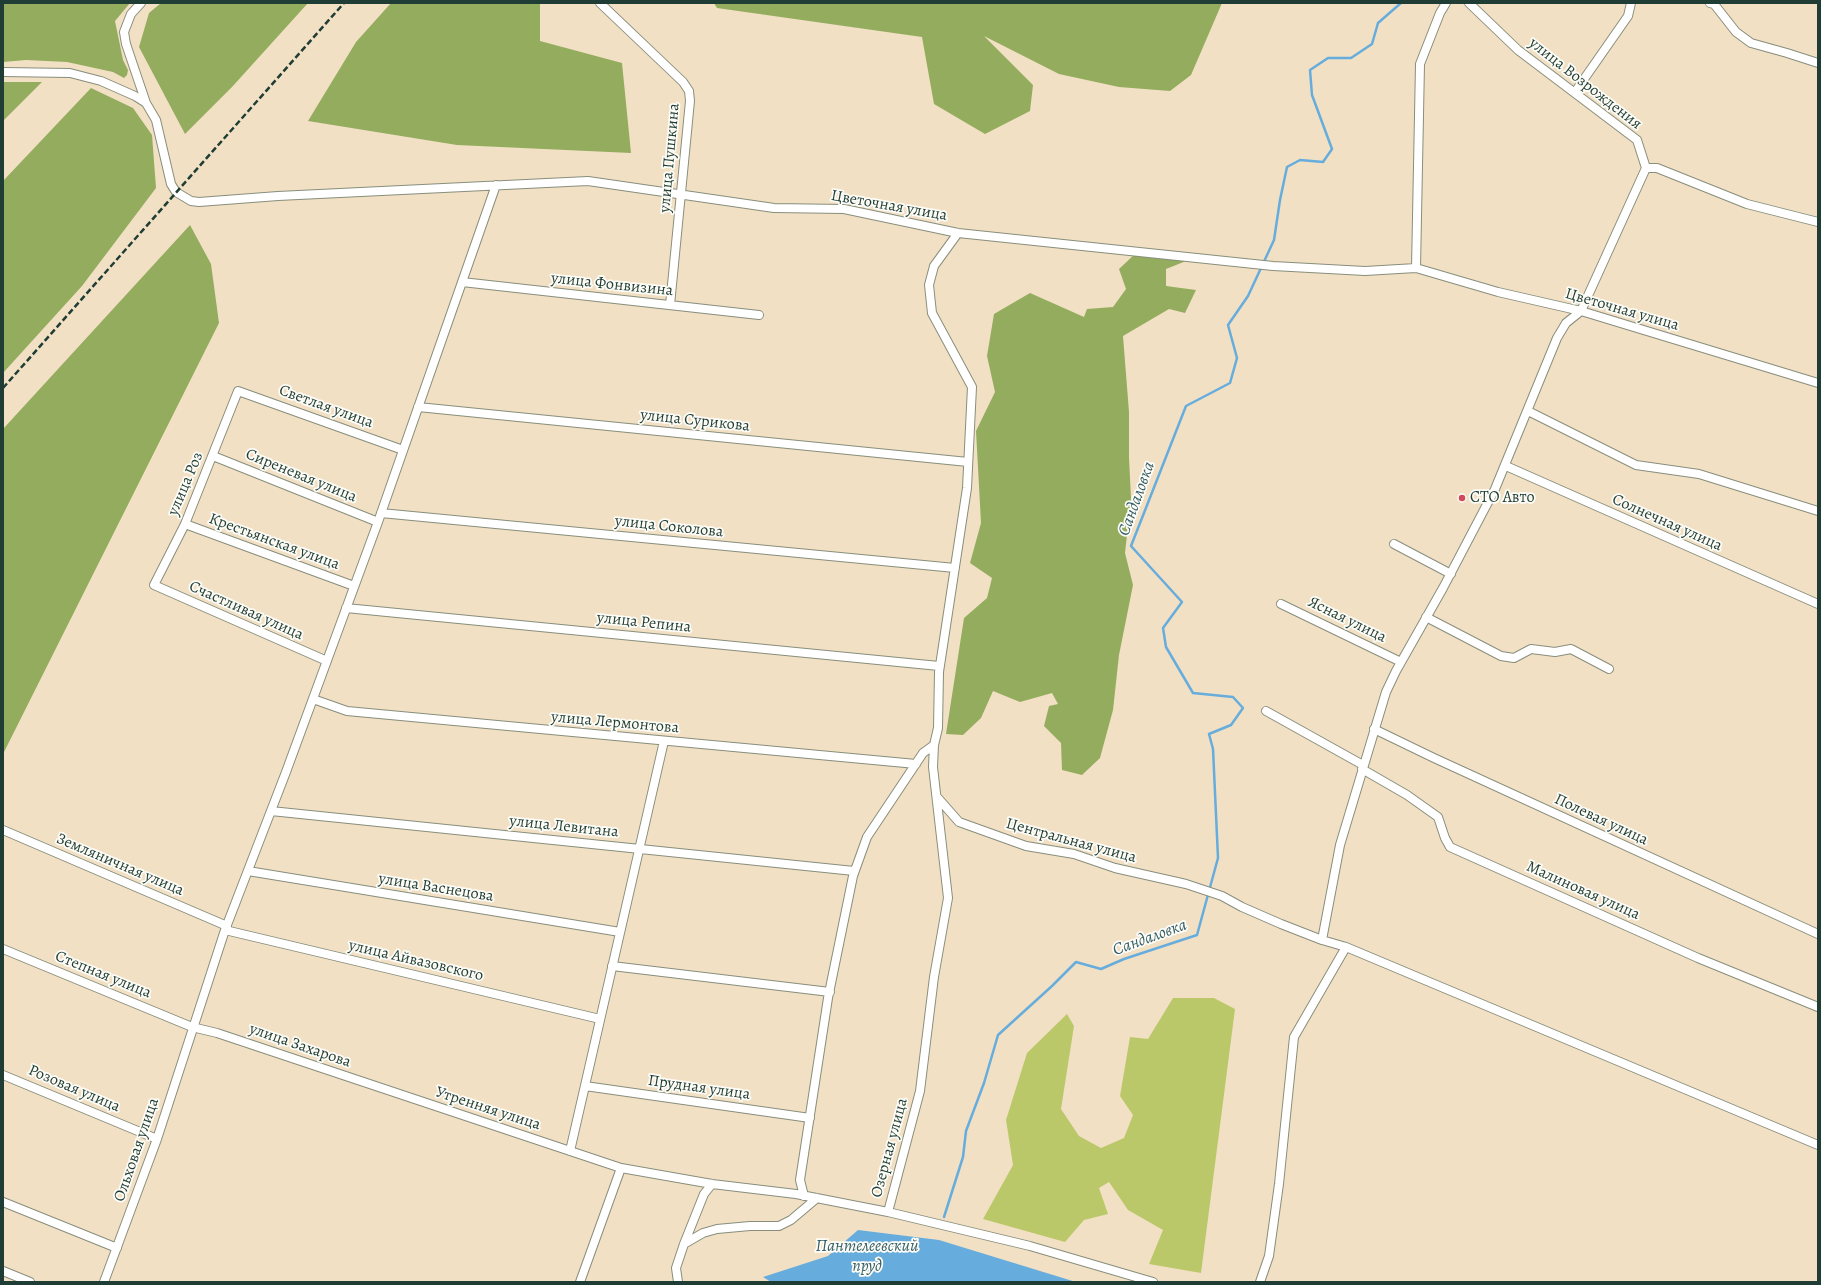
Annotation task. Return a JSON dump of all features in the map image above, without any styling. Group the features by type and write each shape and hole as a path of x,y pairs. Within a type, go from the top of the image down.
{"street":[{"name":"Цветочная улица","path":"141,3 131,14 124,32 126,44 146,103 156,120 159,129 171,184 176,192 191,201 199,202 278,196 588,181 774,208 844,209 958,233 1273,266 1365,271 1416,268 1498,292 1581,311 1818,383"},
{"name":"улица Пушкина","path":"600,3 683,82 689,91 690,101 670,305"},
{"path":"1416,268 1420,64 1440,13 1446,3"},
{"name":"улица Возрождения","path":"1469,3 1518,50 1637,140 1646,168"},
{"path":"1575,92 1628,16 1631,3"},
{"path":"1712,4 1736,32 1750,43 1818,63"},
{"path":"3,72 70,73 118,87 146,103"},
{"path":"1322,940 1340,845 1386,692 1401,662 1451,574 1506,466 1558,338 1566,323 1581,311 1646,168 1658,168 1747,204 1818,222"},
{"name":"Ольховая улица","path":"104,1282 157,1139 192,1027 226,928 378,522 496,185"},
{"name":"Озерная улица","path":"888,1212 920,1091 934,977 948,898 933,767 934,745 938,728 940,666 967,488 972,387 932,313 929,285 934,266 958,233"},
{"name":"улица Фонвизина","path":"462,282 758,315"},
{"name":"Светлая улица","path":"238,391 403,450"},
{"name":"улица Роз","path":"154,585 185,524 238,391"},
{"name":"улица Сурикова","path":"418,407 968,462"},
{"path":"1528,411 1636,465 1699,474 1818,511"},
{"name":"Сиреневая улица","path":"213,456 378,522"},
{"name":"Солнечная улица","path":"1506,466 1818,604"},
{"name":"улица Соколова","path":"381,513 955,568"},
{"name":"Крестьянская улица","path":"185,524 354,586"},
{"path":"1394,544 1451,574"},
{"name":"Счастливая улица","path":"154,585 327,661"},
{"name":"Ясная улица","path":"1280,604 1401,662"},
{"name":"улица Репина","path":"346,608 940,666"},
{"path":"1426,617 1501,656 1514,658 1531,649 1555,652 1571,648 1609,669"},
{"name":"улица Лермонтова","path":"313,699 347,712 916,764"},
{"name":"Малиновая улица","path":"1266,711 1363,767 1438,817 1445,838 1450,847 1698,958 1818,1007"},
{"name":"Полевая улица","path":"1374,729 1448,765 1818,934"},
{"path":"570,1151 664,741"},
{"path":"804,1196 800,1180 830,992 854,871 867,837 923,753 934,745"},
{"name":"Центральная улица","path":"937,798 958,822 1026,846 1074,854 1115,868 1186,884 1222,896 1242,907 1281,924 1322,940 1346,947 1818,1146"},
{"name":"улица Левитана","path":"271,811 318,818 854,871"},
{"name":"Земляничная улица","path":"3,830 226,928"},
{"name":"улица Васнецова","path":"248,871 620,932"},
{"name":"улица Айвазовского","path":"226,928 600,1019"},
{"path":"1260,1282 1269,1256 1279,1184 1294,1038 1346,947"},
{"name":"Степная улица","path":"3,949 192,1027"},
{"path":"612,966 830,992"},
{"name":"улица Захарова","path":"192,1027 217,1033 397,1094"},
{"name":"Розовая улица","path":"3,1075 157,1139"},
{"name":"Прудная улица","path":"585,1086 810,1118"},
{"name":"Утренняя улица","path":"397,1094 620,1168 712,1184 817,1198 888,1212 1030,1246 1153,1282"},
{"path":"580,1282 620,1168"},
{"path":"678,1282 676,1268 684,1244 704,1194 712,1184"},
{"path":"684,1244 703,1233 717,1229 750,1226 779,1226 791,1220 817,1198"},
{"path":"3,1202 117,1248"},
{"path":"3,1271 30,1282"}],"green space":[{"path":"3,3 130,3 115,21 123,60 128,70 127,75 124,78 113,72 67,62 26,60 3,62"},
{"path":"161,3 308,3 232,87 185,134 139,47 149,13"},
{"path":"391,3 540,3 540,41 622,63 631,153 457,145 308,121 356,42"},
{"path":"714,3 1222,3 1191,75 1170,91 1119,87 1059,74 984,36 1033,85 1030,111 985,134 934,104 922,37 717,8"},
{"path":"3,82 42,82 3,121"},
{"path":"91,88 133,108 152,135 156,188 82,286 3,373 3,181"},
{"path":"190,225 211,264 219,323 3,754 3,429"},
{"path":"1136,253 1186,261 1166,269 1166,286 1196,290 1185,313 1169,309 1123,336 1129,412 1131,498 1125,553 1133,585 1119,655 1113,710 1100,758 1082,775 1062,770 1061,743 1044,726 1049,706 1058,704 1052,693 1020,702 993,691 981,718 963,735 946,734 964,618 987,598 992,578 970,563 981,523 976,431 995,392 987,356 994,314 1030,293 1084,317 1087,309 1113,307 1126,289 1119,269"},
{"path":"1173,998 1214,998 1235,1009 1201,1273 1149,1264 1163,1230 1128,1210 1109,1182 1099,1188 1108,1214 1084,1220 1065,1242 983,1219 1013,1165 1006,1120 1027,1053 1067,1014 1074,1026 1061,1109 1079,1136 1101,1148 1124,1138 1133,1115 1120,1096 1130,1037 1148,1039"}],"water":[{"name":"Пантелеевский пруд","path":"858,1230 939,1240 1076,1282 771,1282 763,1277 828,1256"}],"waterway":[{"name":"Сандаловка","path":"944,1217 963,1157 966,1131 984,1083 998,1035 1076,962 1101,969 1124,959 1197,935 1218,858 1213,749 1209,734 1231,725 1243,708 1233,697 1193,693 1166,647 1163,628 1182,602 1131,546 1186,406 1230,383 1237,358 1228,325 1248,296 1274,240 1287,167 1300,160 1323,162 1332,149 1312,95 1310,70 1328,58 1351,58 1372,44 1378,23 1401,3"}],"railway":[{"path":"3,388 344,3"}],"place":[{"name":"СТО Авто","path":"1462,498"}]}
